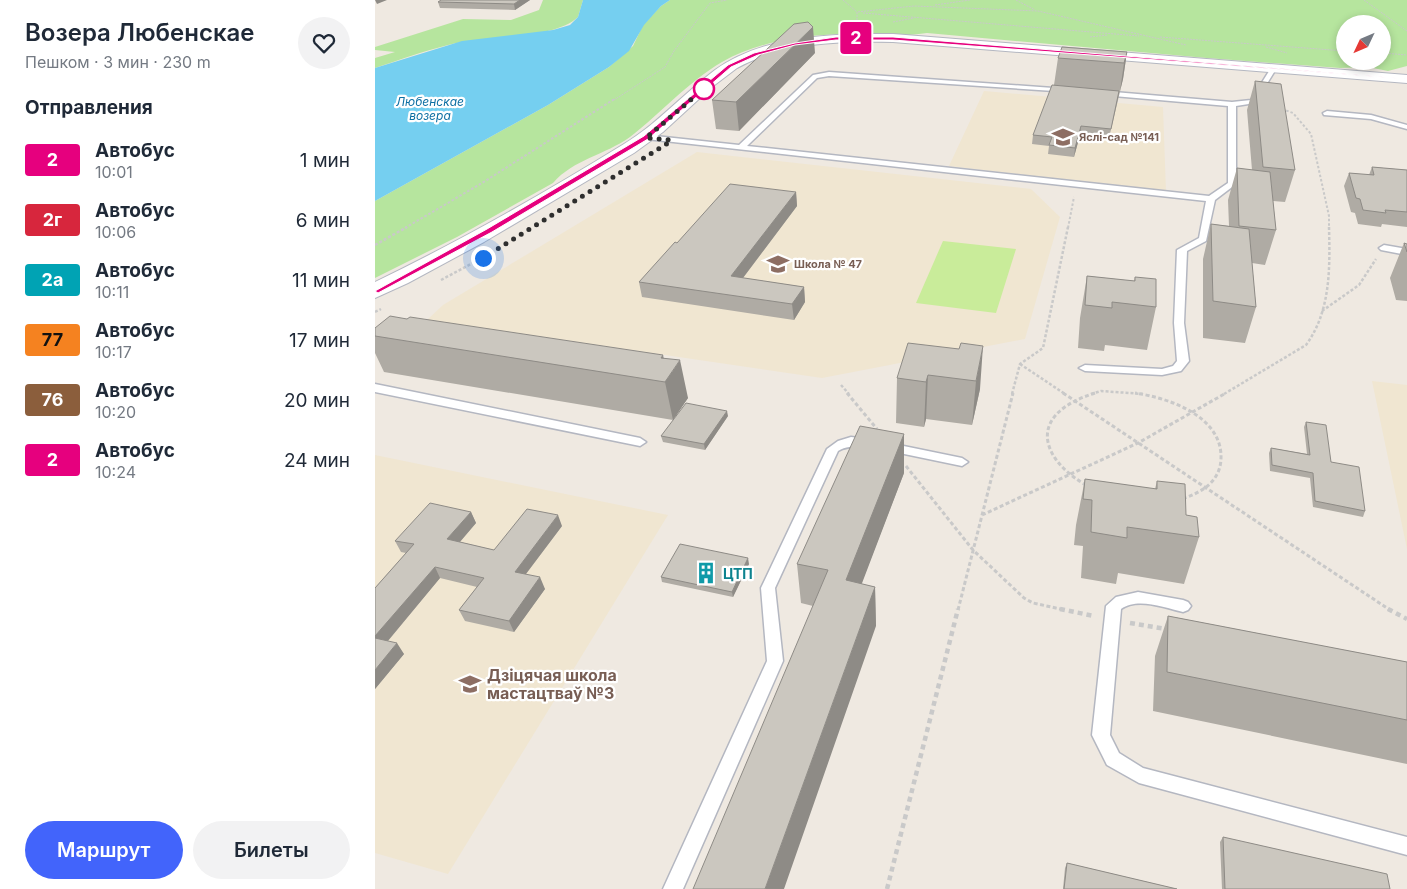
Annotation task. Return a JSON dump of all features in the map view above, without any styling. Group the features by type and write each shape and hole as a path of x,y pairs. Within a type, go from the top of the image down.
{"main road":[{"path":"375,291 453,252 646,138 729,66 764,51 823,40 869,38 935,41 1407,79"}],"lane":[{"path":"1093,93 1232,104 1253,102 1273,68"},
{"path":"740,148 815,76 829,74 1074,91"},
{"path":"646,138 1211,199 1232,184 1232,104"},
{"path":"1327,113 1371,117 1407,127"},
{"path":"1085,368 1161,372 1177,369 1183,361 1179,323 1182,250 1203,239 1211,199"},
{"path":"1384,248 1407,252"},
{"path":"375,388 640,442"},
{"path":"673,889 775,662 768,588 833,448 843,442 855,440 962,462"},
{"path":"1183,606 1131,597 1121,600 1114,606 1101,735 1113,759 1139,775 1407,846"}],"path":[{"path":"375,244 481,183 665,67 674,51 710,3 727,0"},
{"path":"843,0 857,12 1336,50"},
{"path":"857,12 970,0"},
{"path":"1016,0 1018,3 1038,11 1188,45"},
{"path":"1364,0 1407,31"},
{"path":"914,6 1038,11"},
{"path":"1391,54 1407,55"},
{"path":"981,515 1138,443 1299,351 1312,336 1327,299 1330,275 1329,216 1311,134 1293,113 1253,102"},
{"path":"887,889 1020,364 1043,348 1077,184"},
{"path":"1321,312 1359,284 1384,248"},
{"path":"440,281 491,253"},
{"path":"375,312 382,309"},
{"path":"1020,364 1376,602 1407,619"},
{"path":"841,385 973,550 1024,598 1033,603 1171,630"},
{"path":"1133,391 1165,399 1193,413 1212,431 1223,451 1221,471 1207,488 1185,500 1147,503 1123,501 1093,491 1068,475 1054,458 1047,441 1049,424 1058,410 1073,399 1101,392 1133,391"}],"shaded area":[{"name":"Яслі-сад №141","path":"984,91 1163,107 1166,192 949,166"},
{"name":"Школа № 47","path":"697,152 1031,189 1060,217 1025,339 822,378 427,320 443,305"},
{"path":"1372,381 1407,385 1407,549"},
{"name":"Дзіцячая школа мастацтваў №3","path":"375,455 668,515 448,874 375,853"}],"green space":[{"path":"543,0 583,0 578,17 552,30 536,34 448,45 375,68 375,58 395,52 375,50 375,47 463,19 511,20 539,10"},
{"path":"670,0 1407,0 1407,66 1388,71 1383,70 1391,70 1391,15 1336,15 1336,68 927,33 901,35 837,34 785,40 746,51 722,62 686,88 630,137 570,168 553,183 457,237 375,278 375,201 548,105 609,67 633,46 643,25 661,6"},
{"path":"943,241 1016,249 996,313 916,303"}],"water":[{"name":"Любенскае возера","path":"583,0 670,0 661,6 644,25 629,51 609,67 548,105 375,201 375,68 462,41 553,30 570,25 578,17"}],"building":[{"path":"441,0 520,0 514,4 438,2"},
{"path":"808,22 813,27 736,102 712,100 794,24"},
{"path":"1062,47 1127,52 1124,63 1058,58"},
{"path":"1255,81 1281,84 1295,170 1263,167"},
{"path":"1052,85 1119,91 1111,129 1081,126 1075,148 1049,145 1052,137 1033,135"},
{"path":"1372,167 1407,170 1407,212 1385,210 1386,213 1363,210 1360,199 1356,198 1349,173 1374,175"},
{"path":"1237,168 1270,172 1276,230 1239,226"},
{"path":"730,184 796,192 731,276 804,287 792,304 639,282"},
{"path":"1211,224 1249,229 1256,307 1213,301"},
{"path":"1087,276 1135,281 1135,277 1156,279 1156,307 1112,302 1112,308 1085,305"},
{"path":"390,316 407,319 410,317 663,355 661,358 680,360 665,382 375,336 375,328"},
{"path":"908,343 959,349 961,343 983,346 976,381 928,375 926,382 897,378"},
{"path":"686,403 727,411 704,444 661,436"},
{"path":"1306,422 1326,425 1331,462 1359,467 1365,511 1315,501 1313,473 1272,465 1271,448 1310,455"},
{"path":"860,426 904,434 846,580 875,587 765,889 693,889 828,570 797,564"},
{"path":"1085,479 1157,489 1157,481 1185,484 1186,515 1197,517 1199,537 1127,527 1127,538 1091,532 1092,500 1083,499"},
{"path":"430,503 471,512 447,539 494,550 527,509 558,515 515,572 540,577 509,621 459,610 484,578 435,567 375,636 375,588 414,544 395,541"},
{"name":"ЦТП","path":"680,544 748,558 732,592 661,577"},
{"path":"1168,616 1407,662 1407,720 1167,672"},
{"path":"375,638 397,643 375,670"},
{"path":"1223,837 1387,874 1390,889 1225,889"},
{"path":"1067,863 1177,889 1064,889"}],"bus line":[{"name":"2","path":"375,291 490,231 646,138 729,66 742,59 772,49 809,41 836,38 893,38 1407,79"}],"place":[{"name":"Яслі-сад №141","path":"1063,137"},
{"name":"Школа № 47","path":"778,264"},
{"name":"ЦТП","path":"706,573"},
{"name":"Дзіцячая школа мастацтваў №3","path":"470,684"}],"route":[{"path":"483,258 668,143 671,140 646,138 707,86 704,89"}]}
